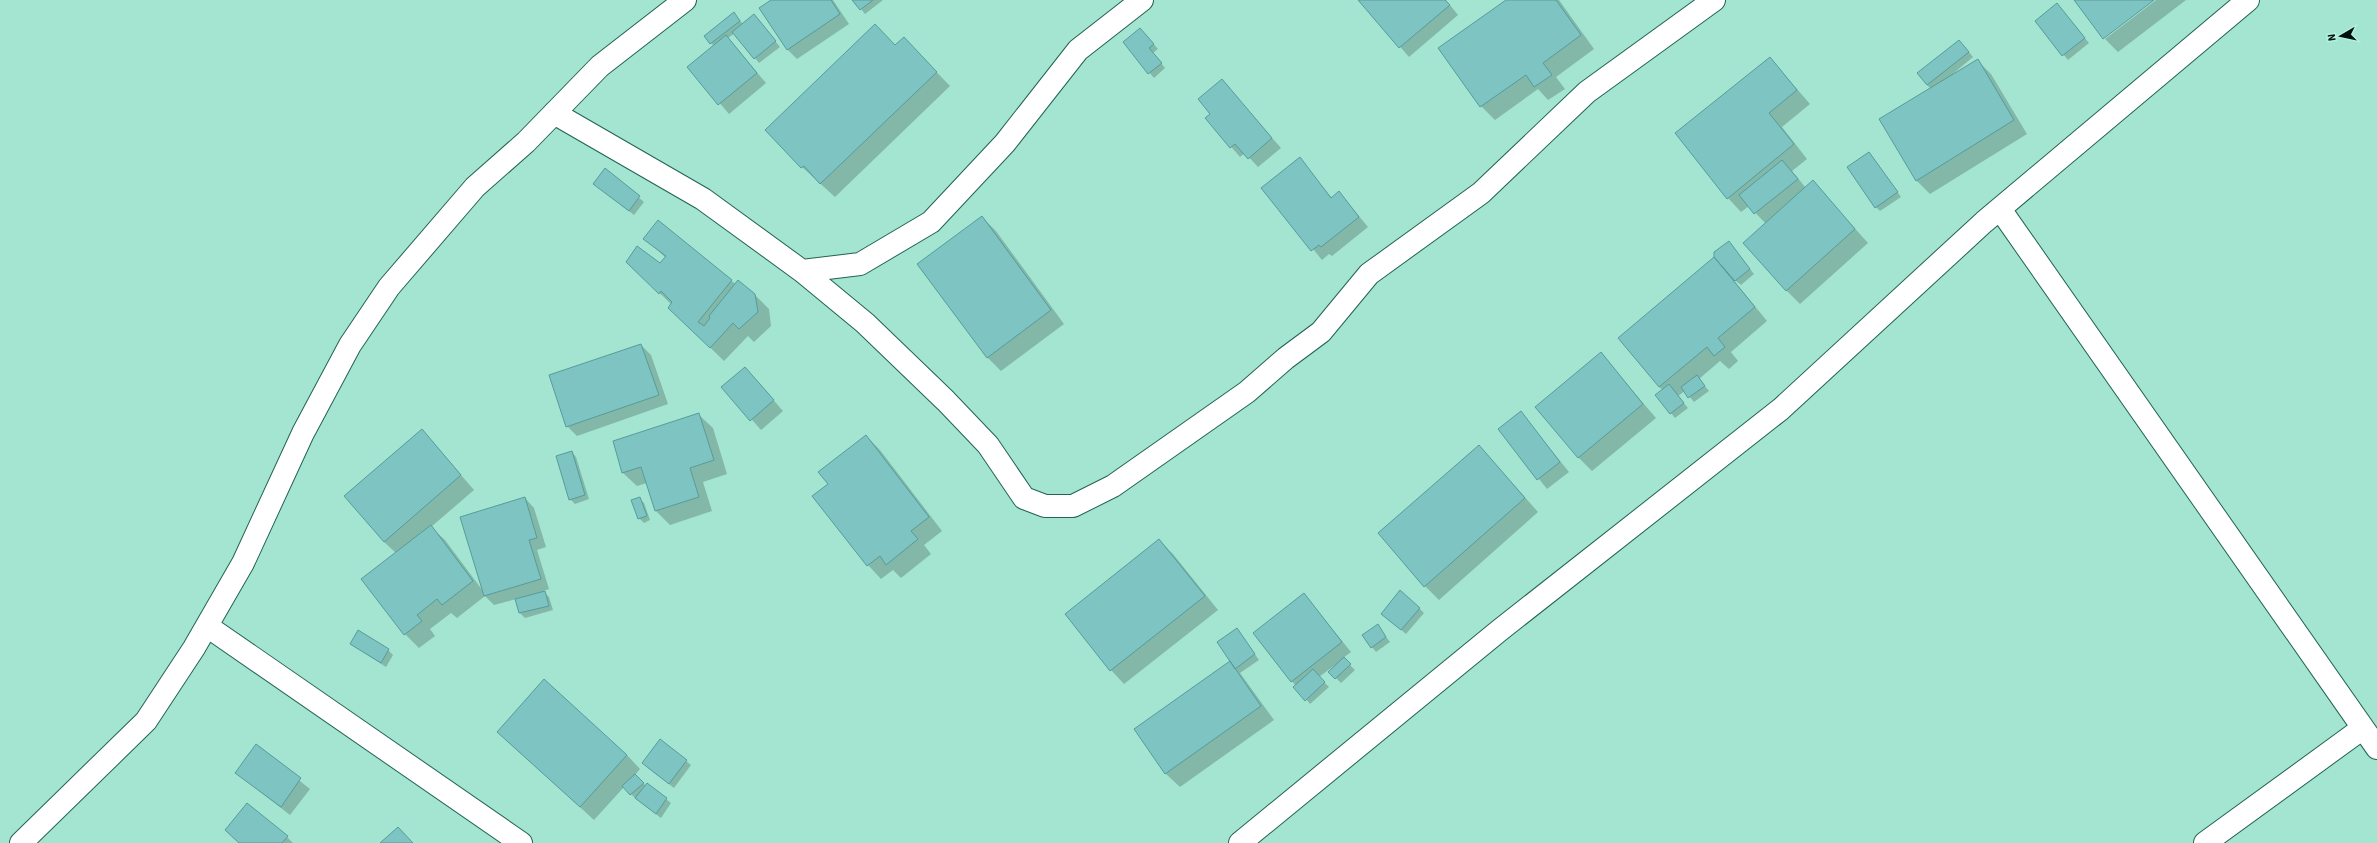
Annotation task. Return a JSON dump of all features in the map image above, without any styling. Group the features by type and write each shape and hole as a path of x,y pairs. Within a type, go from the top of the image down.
{"street":[{"path":"21,843 146,721 207,626 243,563 303,433 346,352 388,287 475,187 526,142 600,66 685,0"},
{"path":"802,271 860,264 931,222 1005,143 1078,50 1142,0"},
{"path":"554,113 703,199 802,271 865,323 951,406 988,445 1024,498 1046,506 1073,506 1113,486 1247,392 1286,358 1321,332 1369,274 1481,194 1587,92 1714,0"},
{"path":"1240,843 1500,630 1781,409 2000,209 2248,0"},
{"path":"2000,209 2377,748"},
{"path":"207,626 521,843"},
{"path":"2205,843 2363,728"}],"building":[{"path":"771,0 831,0 840,14 787,50 759,8"},
{"path":"852,0 873,0 860,10"},
{"path":"1358,0 1445,0 1450,5 1399,48"},
{"path":"1506,0 1556,0 1581,35 1543,63 1552,75 1534,87 1526,75 1480,107 1438,48"},
{"path":"2074,0 2154,0 2103,39"},
{"path":"2057,3 2085,38 2062,56 2035,21"},
{"path":"734,12 740,21 710,44 704,36"},
{"path":"754,14 776,41 754,59 732,32"},
{"path":"875,24 895,45 904,37 937,72 820,184 804,166 801,168 765,130"},
{"path":"1140,28 1154,44 1149,48 1162,63 1148,74 1123,42"},
{"path":"726,35 757,73 718,105 687,67"},
{"path":"1959,40 1969,52 1927,85 1917,73"},
{"path":"1770,57 1797,90 1769,113 1794,144 1727,199 1675,133"},
{"path":"1978,59 2014,120 1916,181 1879,119"},
{"path":"1222,79 1272,138 1248,159 1235,144 1230,148 1205,118 1210,114 1198,99"},
{"path":"1869,152 1898,192 1875,208 1847,167"},
{"path":"1300,157 1331,198 1339,191 1359,217 1321,247 1319,245 1311,251 1261,188"},
{"path":"1782,160 1798,179 1754,214 1739,195"},
{"path":"605,168 640,196 629,211 593,184"},
{"path":"1813,180 1855,229 1786,291 1743,243"},
{"path":"982,216 1051,310 987,358 917,264"},
{"path":"658,220 732,280 698,322 704,326 710,318 709,316 738,280 755,294 758,312 739,329 733,323 710,348 668,308 672,302 661,291 659,294 626,262 637,246 660,263 666,256 643,239"},
{"path":"1729,241 1750,269 1735,281 1714,257 1714,252"},
{"path":"1714,257 1755,307 1718,338 1725,347 1714,356 1707,347 1659,387 1618,338"},
{"path":"641,344 659,395 566,427 549,375"},
{"path":"1601,352 1643,404 1578,458 1535,407"},
{"path":"745,367 774,400 750,421 721,387"},
{"path":"1697,375 1705,386 1688,398 1681,387"},
{"path":"1669,384 1684,403 1670,414 1655,395"},
{"path":"1521,411 1560,462 1537,480 1498,429"},
{"path":"699,413 714,460 690,468 699,497 655,511 641,467 622,473 613,441"},
{"path":"422,429 461,475 384,542 344,496"},
{"path":"866,435 929,517 911,531 918,539 886,565 880,556 867,566 812,496 828,484 818,472"},
{"path":"1479,445 1525,498 1424,587 1378,533"},
{"path":"572,451 585,495 569,500 556,456"},
{"path":"525,497 537,538 529,540 541,579 484,596 460,517"},
{"path":"640,497 647,516 638,519 631,500"},
{"path":"431,525 473,581 442,605 437,599 417,615 422,621 404,635 361,579"},
{"path":"1159,539 1205,596 1110,671 1065,614"},
{"path":"1400,590 1420,608 1401,630 1381,614"},
{"path":"545,591 549,606 519,613 515,599"},
{"path":"1304,593 1342,642 1291,682 1253,633"},
{"path":"1378,624 1386,637 1371,648 1362,635"},
{"path":"1237,628 1255,654 1235,669 1217,642"},
{"path":"358,630 389,649 381,663 350,644"},
{"path":"1344,657 1351,664 1335,679 1328,672"},
{"path":"1230,661 1261,706 1165,774 1134,729"},
{"path":"1313,669 1325,682 1305,701 1293,687"},
{"path":"544,679 627,755 580,807 497,732"},
{"path":"660,739 687,760 669,784 642,763"},
{"path":"256,744 301,778 281,807 235,773"},
{"path":"635,774 644,783 630,795 622,786"},
{"path":"647,783 667,798 656,814 635,798"},
{"path":"247,803 288,836 282,843 239,843 225,830"},
{"path":"398,827 413,843 380,843"}]}
